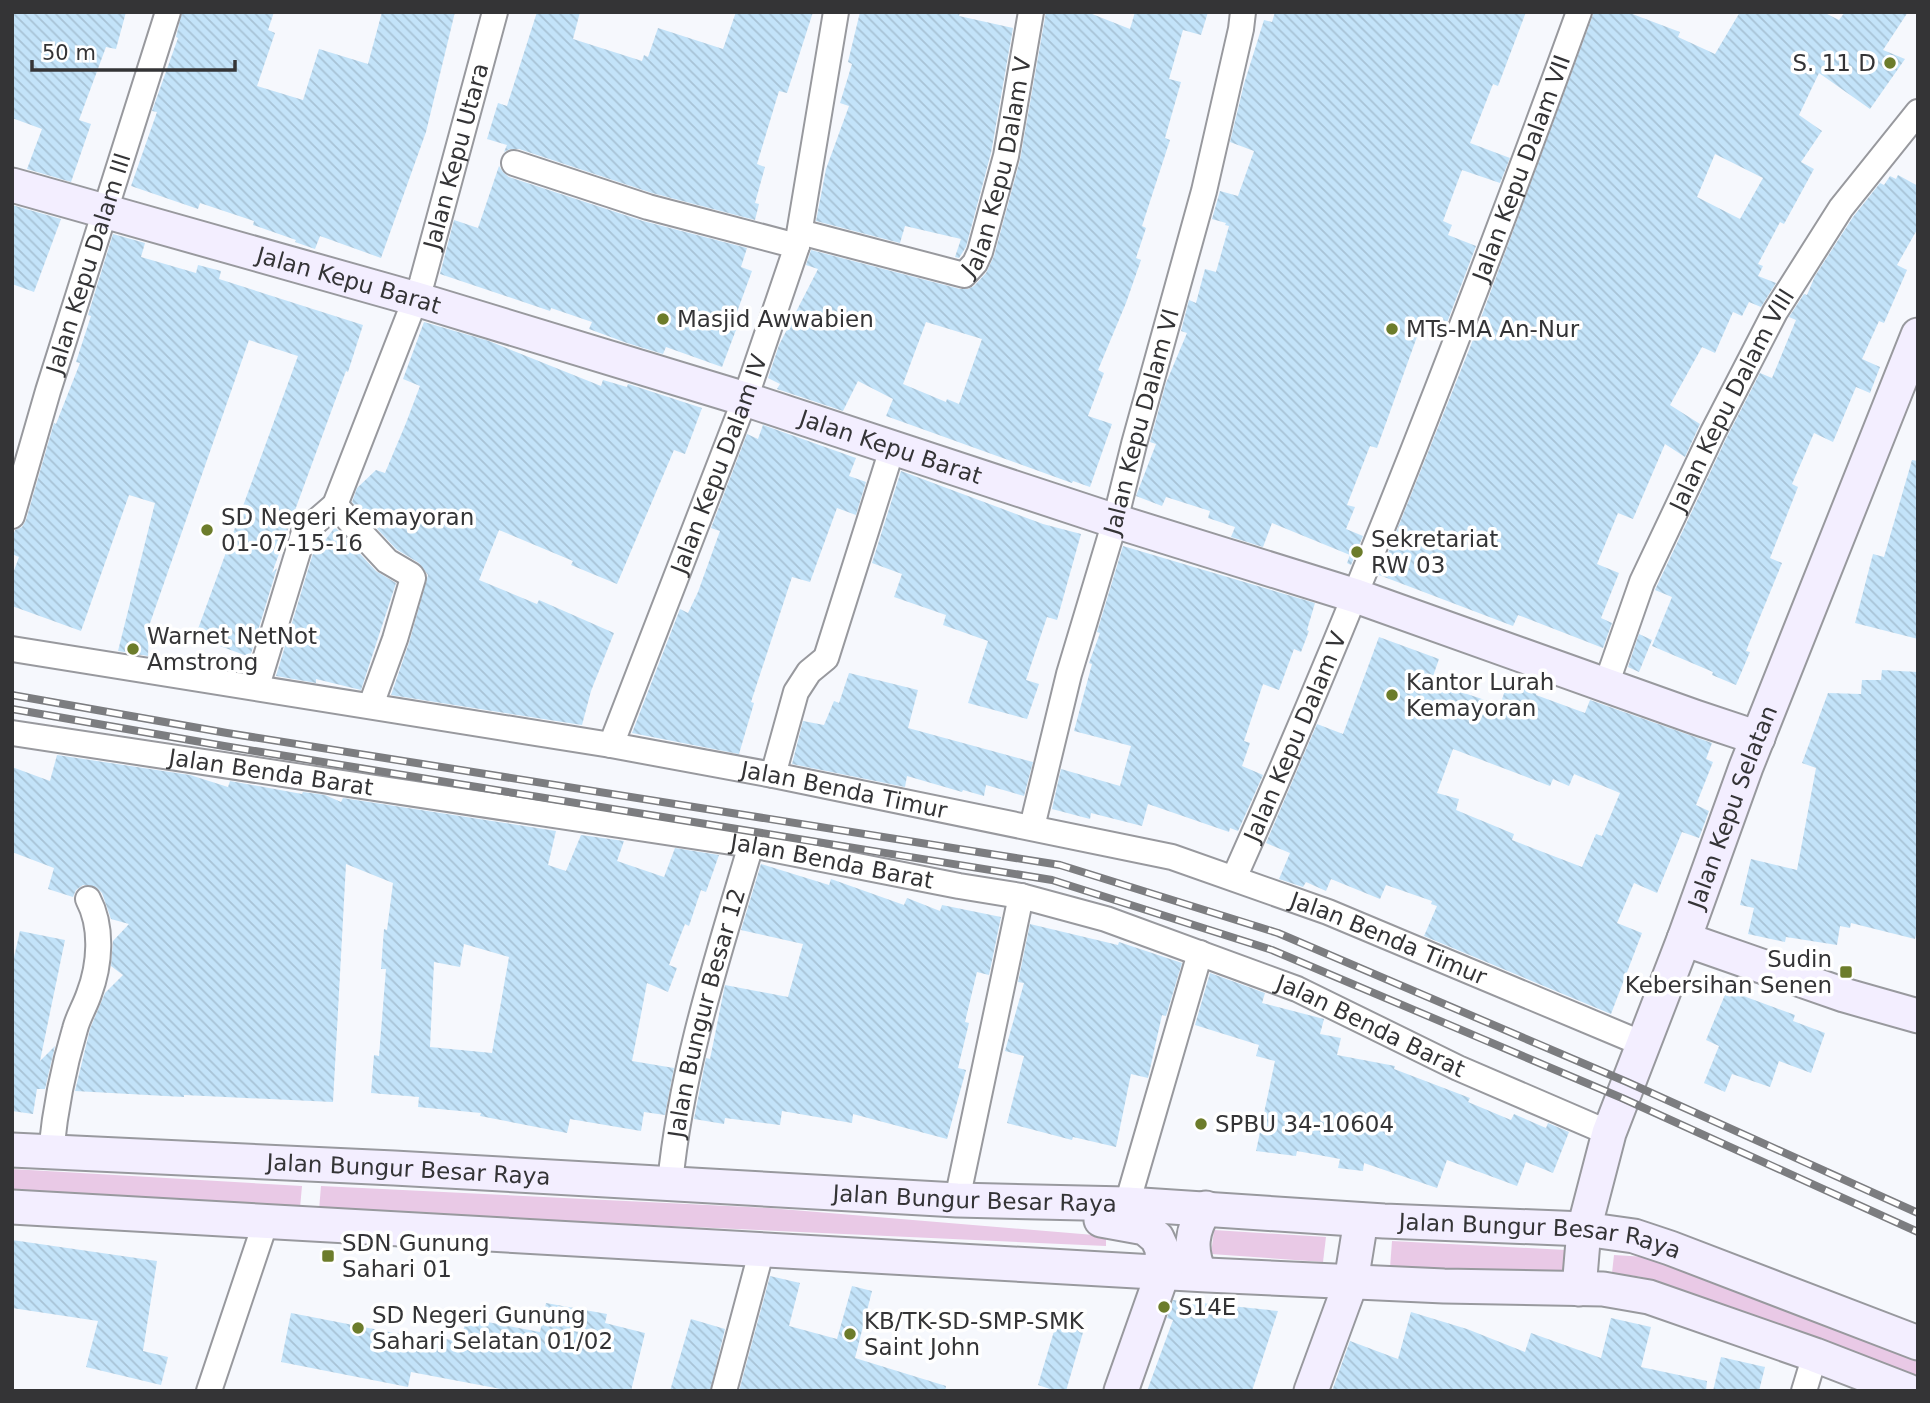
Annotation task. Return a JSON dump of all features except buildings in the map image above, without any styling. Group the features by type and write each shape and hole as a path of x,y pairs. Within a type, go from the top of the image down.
{"main road":[{"name":"Jalan Kepu Barat","path":"12,185 416,299 745,399 1115,522 1356,596 1758,738"},
{"name":"Jalan Kepu Selatan","path":"1579,1289 1584,1229 1609,1133 1758,738 1918,335"},
{"path":"1684,939 1844,995 1918,1016"},
{"name":"Jalan Bungur Besar Raya","path":"12,1150 957,1200 1127,1204 1361,1220 1584,1229 1634,1236 1670,1248 1918,1343"},
{"path":"1061,1203 1101,1220 1145,1228 1157,1238 1162,1250 1180,1273"},
{"path":"1166,1206 1179,1231 1180,1273"},
{"name":"Jalan Bungur Besar Raya","path":"12,1207 1351,1282 1603,1289 1649,1297 1815,1354 1908,1391"},
{"path":"1121,1391 1180,1273 1194,1261 1192,1248 1198,1220 1206,1209"},
{"path":"1311,1391 1351,1282 1361,1220"}],"street":[{"name":"Jalan Kepu Dalam III","path":"12,516 48,391 168,12"},
{"name":"Jalan Kepu Utara","path":"335,505 416,299 495,12"},
{"name":"Jalan Kepu Dalam IV","path":"611,745 668,591 745,399 799,239 836,12"},
{"name":"Jalan Kepu Dalam V","path":"799,239 964,275 975,263 980,252 1006,156 1031,12"},
{"name":"Jalan Kepu Dalam VI","path":"1032,827 1069,674 1115,522 1204,191 1243,12"},
{"name":"Jalan Kepu Dalam VII","path":"1356,596 1492,252 1579,12"},
{"name":"Jalan Kepu Dalam VIII","path":"1606,685 1642,582 1713,432 1775,312 1841,208 1908,142 1918,112"},
{"path":"514,163 648,207 799,239"},
{"path":"773,775 796,692 808,672 826,658 892,449"},
{"path":"257,686 304,532 335,505 387,561 411,575 413,579 371,705"},
{"name":"Jalan Kepu Dalam V","path":"1234,878 1356,596"},
{"name":"Jalan Benda Timur","path":"12,649 257,686 611,745 773,775 1171,857 1328,912 1643,1044"},
{"name":"Jalan Benda Barat","path":"12,733 751,845 1021,896 1106,919 1297,989 1458,1068 1609,1133"},
{"name":"Jalan Bungur Besar 12","path":"670,1184 682,1099 693,1046 751,845"},
{"path":"957,1200 1021,896"},
{"path":"51,1152 54,1121 75,1027 93,982 99,939 96,918 88,899"},
{"path":"1127,1204 1200,953"},
{"path":"209,1391 266,1221"},
{"path":"724,1391 762,1249"},
{"path":"1804,1391 1815,1354"}],"shaded area":[{"path":"12,1169 302,1186 300,1208 12,1192"},
{"path":"321,1186 769,1208 1106,1236 1106,1246 319,1210"},
{"path":"1214,1230 1326,1237 1323,1262 1211,1254"},
{"path":"1392,1241 1566,1250 1567,1275 1390,1268"},
{"path":"1614,1255 1647,1257 1818,1318 1918,1358 1918,1381 1642,1277 1612,1273"}],"railway":[{"path":"12,695 227,733 1060,865 1278,933 1627,1082 1918,1213"},
{"path":"12,709 224,746 1052,880 1272,950 1622,1098 1918,1232"}],"place":[{"name":"S. 11 D","path":"1890,63"},
{"name":"Masjid Awwabien","path":"663,319"},
{"name":"MTs-MA An-Nur","path":"1392,329"},
{"name":"SD Negeri Kemayoran 01-07-15-16","path":"207,530"},
{"name":"Sekretariat RW 03","path":"1357,552"},
{"name":"Warnet NetNot Amstrong","path":"133,649"},
{"name":"Kantor Lurah Kemayoran","path":"1392,695"},
{"name":"Sudin Kebersihan Senen","path":"1846,972"},
{"name":"SPBU 34-10604","path":"1201,1124"},
{"name":"SDN Gunung Sahari 01","path":"328,1256"},
{"name":"S14E","path":"1164,1307"},
{"name":"SD Negeri Gunung Sahari Selatan 01/02","path":"358,1328"},
{"name":"KB/TK-SD-SMP-SMK Saint John","path":"850,1334"}]}
